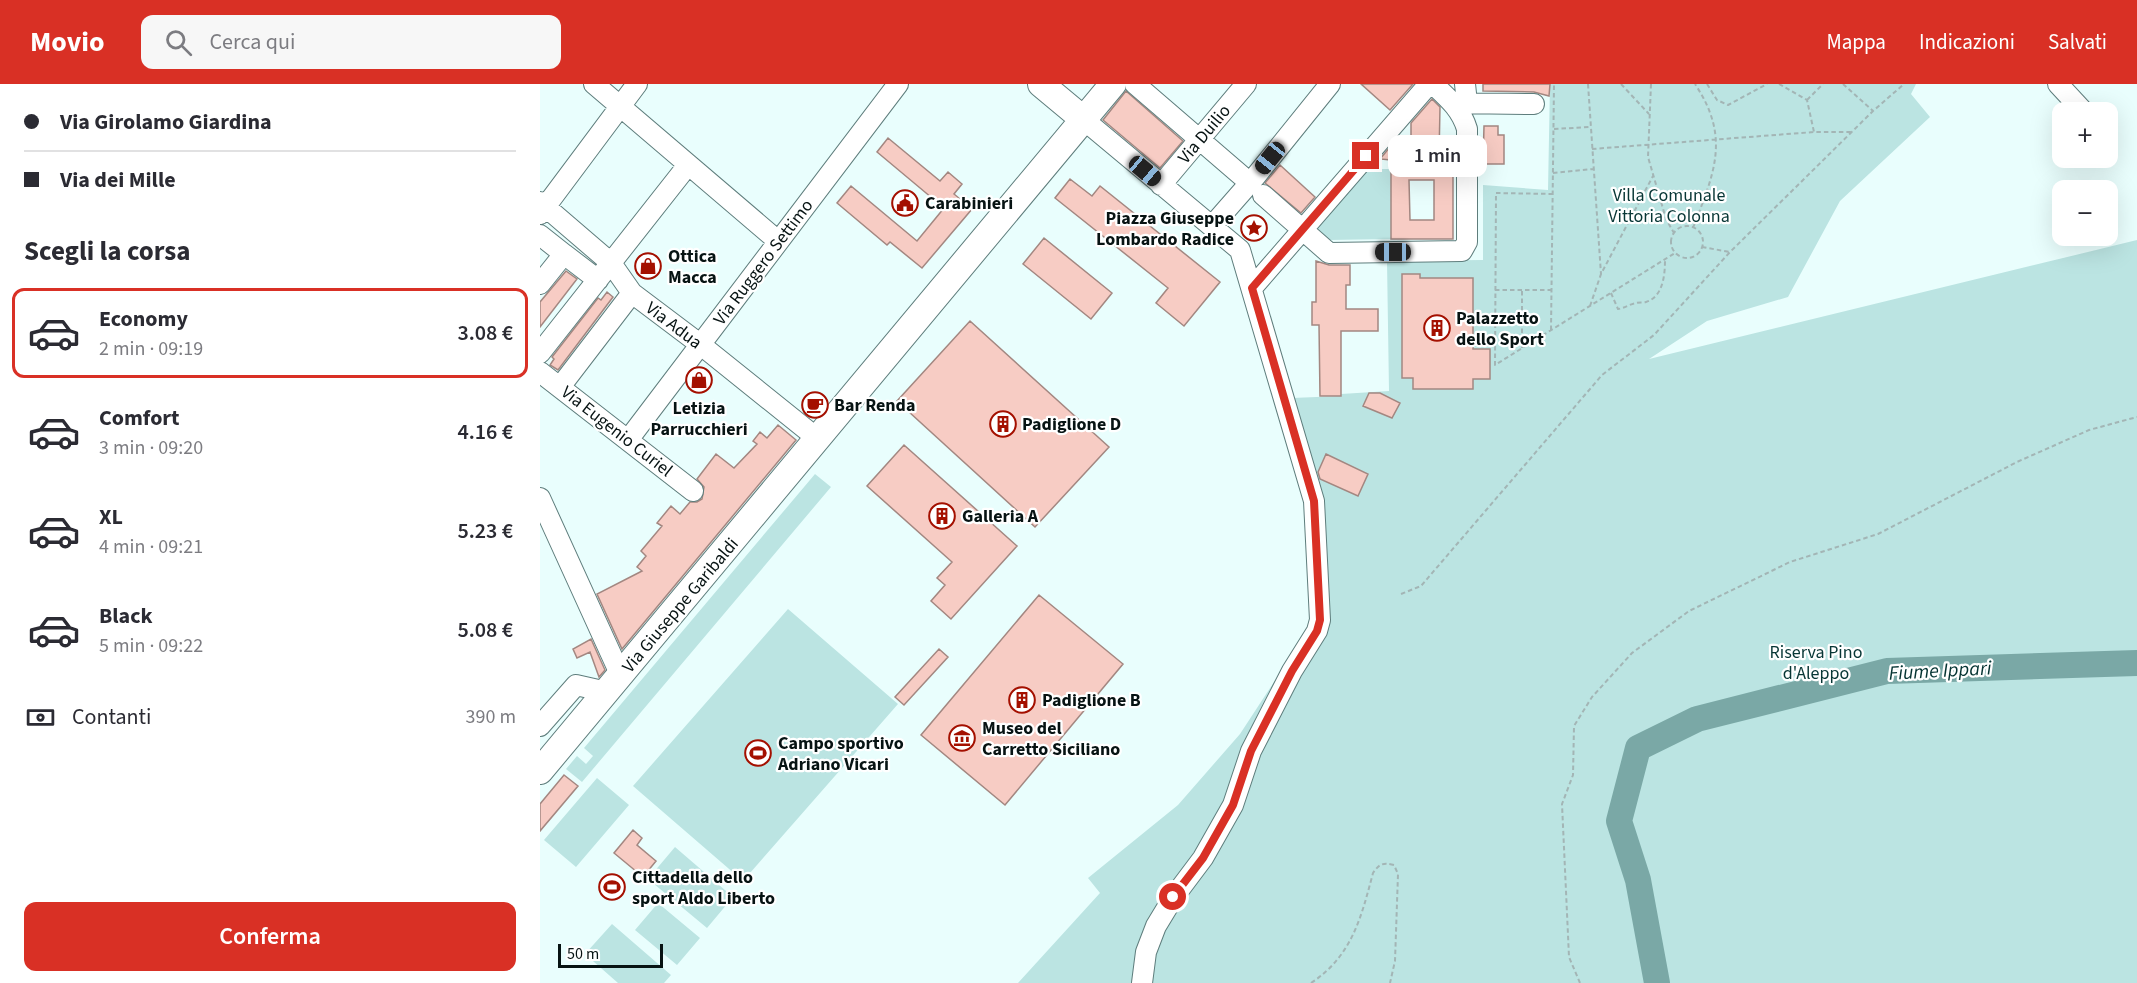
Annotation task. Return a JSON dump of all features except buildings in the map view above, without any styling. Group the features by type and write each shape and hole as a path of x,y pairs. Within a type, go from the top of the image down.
{"main road":[{"path":"1041,84 1083,119"},
{"name":"Via Giuseppe Garibaldi","path":"542,761 614,684 1113,84"}],"street":[{"path":"594,84 778,241"},
{"path":"542,207 637,84"},
{"name":"Via Ruggero Settimo","path":"628,440 898,84"},
{"path":"1135,84 1156,91 1199,139 1306,230 1329,253"},
{"name":"Via Duilio","path":"1161,185 1246,84"},
{"path":"1205,221 1251,182 1330,84"},
{"path":"1252,291 1282,253 1306,230 1429,85 1467,95 1534,104"},
{"path":"2065,87 2076,102"},
{"path":"1282,253 1457,252 1464,249 1467,242 1467,129 1463,117 1467,95"},
{"path":"1083,119 1240,250 1314,501 1320,620 1317,631 1292,671 1251,751 1233,805 1203,858 1173,897 1156,926 1146,952 1142,983"},
{"path":"540,352 688,165"},
{"name":"Via Adua","path":"542,207 611,263 632,293 818,439"},
{"path":"540,235 598,280"},
{"path":"540,284 564,254"},
{"path":"560,387 632,293"},
{"name":"Via Eugenio Curiel","path":"540,372 693,491"},
{"path":"540,498 614,684 576,685 540,726"}],"path":[{"path":"1551,330 1554,84"},
{"path":"1588,84 1601,274"},
{"path":"1621,84 1649,114"},
{"path":"1651,84 1647,144 1665,219 1674,233"},
{"path":"1693,228 1712,180 1717,139 1709,105 1695,84"},
{"path":"1707,84 1717,100 1728,105 1767,84"},
{"path":"1779,84 1807,100 1814,132"},
{"path":"1807,100 1823,84"},
{"path":"1843,84 1873,111"},
{"path":"1401,594 1421,586 1602,375 1654,335 1730,252 1873,111 1904,84"},
{"path":"1554,129 1590,127"},
{"path":"1592,149 1814,132 1852,132"},
{"path":"1553,173 1593,169"},
{"path":"1590,306 1601,274 1653,176"},
{"path":"1553,194 1496,193 1495,365 1675,253"},
{"path":"1682,227 1693,228 1700,235 1702,247 1698,254 1689,258 1675,253 1671,243 1674,233 1682,227"},
{"path":"1702,247 1730,252"},
{"path":"1611,292 1618,309 1636,303 1646,303 1654,297 1663,280 1665,259"},
{"path":"1495,290 1551,290"},
{"path":"1522,290 1522,348"},
{"path":"1580,983 1569,957 1562,804 1573,775 1574,726 1592,697 1632,653 1689,611 1790,562 1878,534 2017,462 2089,430 2137,417"},
{"path":"1311,983 1329,971 1354,937 1373,873 1378,866 1386,863 1394,866 1398,874 1395,961 1390,983"}],"green space":[{"name":"Riserva Pino d'Aleppo","path":"1550,84 1916,84 1911,94 1930,117 1840,201 1788,297 1707,321 1649,359 2137,240 2137,983 1018,983 1100,893 1088,878 1178,805 1240,734 1310,627 1330,625 1322,514 1292,398 1389,391 1387,261 1483,260 1483,185 1548,190"},
{"path":"1371,162 1378,169 1391,169 1391,239 1329,240 1314,227"},
{"path":"815,474 831,487 582,782 566,769 577,756 586,764 593,756 584,748"},
{"name":"Campo sportivo Adriano Vicari","path":"788,609 898,704 743,881 633,786"},
{"path":"597,778 629,805 576,867 544,840"},
{"path":"675,847 733,897 707,928 648,879"},
{"path":"658,903 700,938 677,965 635,930"},
{"path":"612,924 671,975 664,983 618,983 585,954"}],"waterway":[{"name":"Fiume Ippari","path":"1657,983 1638,880 1619,821 1638,748 1697,719 1887,671 2137,663"}],"place":[{"name":"Carabinieri","path":"905,203"},
{"name":"Piazza Giuseppe Lombardo Radice","path":"1254,228"},
{"name":"Ottica Macca","path":"648,266"},
{"name":"Palazzetto dello Sport","path":"1437,328"},
{"name":"Letizia Parrucchieri","path":"699,380"},
{"name":"Bar Renda","path":"815,405"},
{"name":"Padiglione D","path":"1003,424"},
{"name":"Galleria A","path":"942,516"},
{"name":"Padiglione B","path":"1022,700"},
{"name":"Museo del Carretto Siciliano","path":"962,738"},
{"name":"Campo sportivo Adriano Vicari","path":"758,753"},
{"name":"Cittadella dello sport Aldo Liberto","path":"612,887"}],"route":[{"path":"1173,897 1203,858 1233,805 1251,751 1292,671 1317,631 1320,620 1314,501 1252,288 1366,156"}],"park label":[{"name":"Villa Comunale Vittoria Colonna","path":"1669,205"}]}
